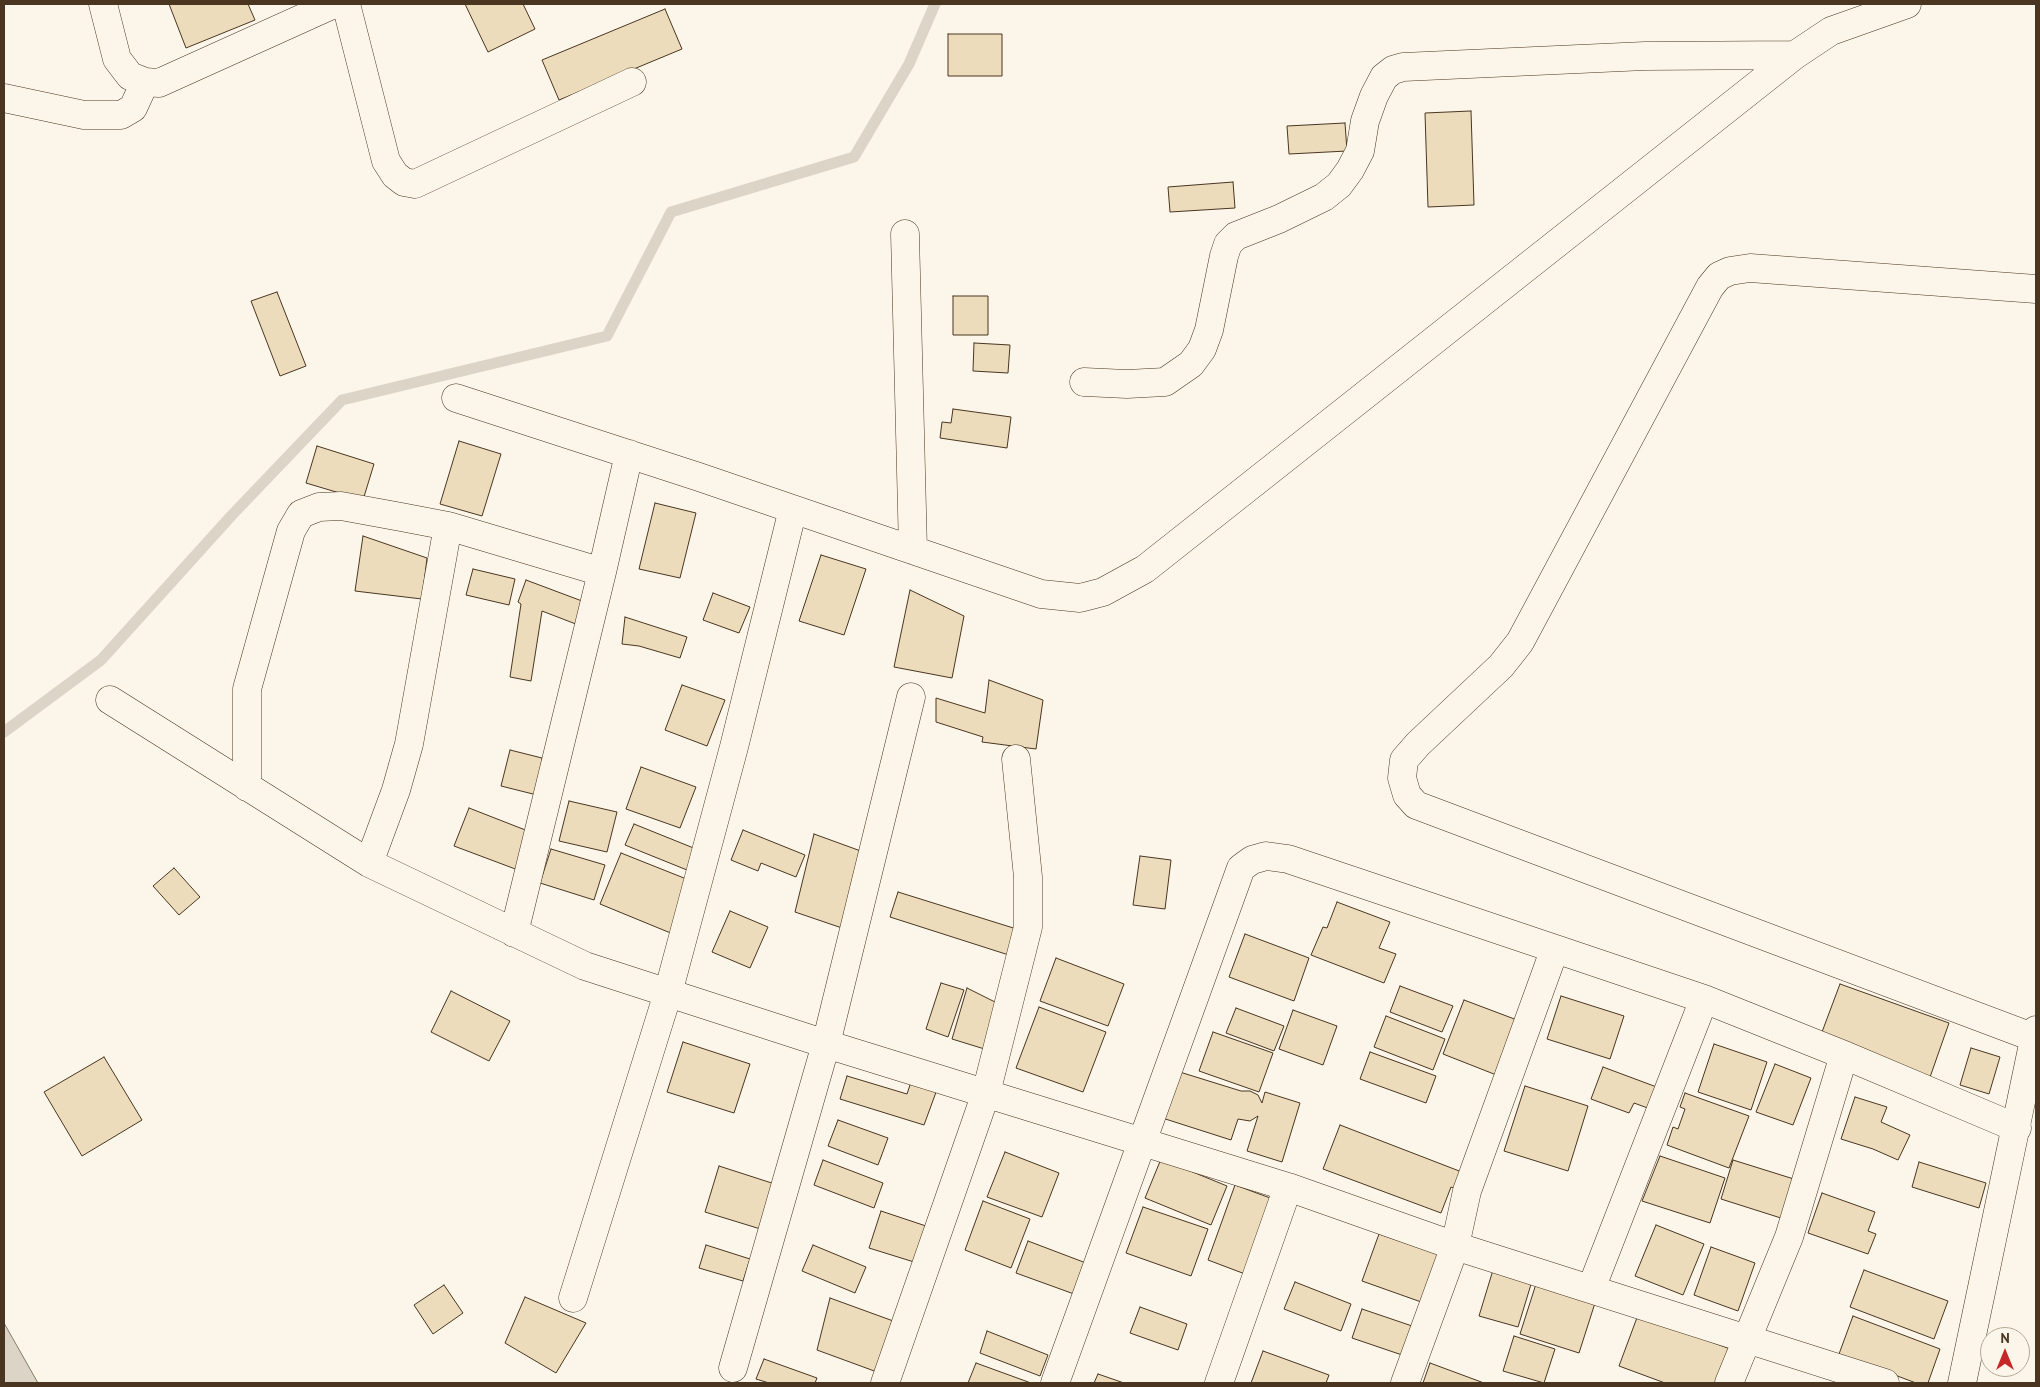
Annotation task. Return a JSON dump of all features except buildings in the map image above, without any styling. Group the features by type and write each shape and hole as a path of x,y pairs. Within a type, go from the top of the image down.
{"street":[{"path":"103,4 117,59 130,76 145,82 159,83 334,4"},
{"path":"346,4 386,162 395,175 404,182 415,184 632,82"},
{"path":"456,398 793,509 1041,594 1063,598 1080,598 1103,592 1145,569 1794,55 1831,31 1907,4"},
{"path":"1084,382 1127,384 1165,382 1191,364 1202,350 1209,330 1228,244 1236,236 1279,219 1316,201 1339,185 1360,151 1365,121 1374,96 1384,77 1393,70 1403,67 1645,56 1794,55"},
{"path":"4,98 84,115 121,115 133,108 145,82"},
{"path":"904,234 912,550"},
{"path":"1962,1383 2036,1034 1416,805 1407,794 1402,778 1404,760 1418,744 1502,666 1520,642 1710,287 1719,276 1730,271 1750,268 2036,289"},
{"path":"514,933 602,572 628,454"},
{"path":"248,787 247,689 291,531 301,514 319,507 341,506 448,526 602,572"},
{"path":"573,1298 668,993 734,747 793,509"},
{"path":"369,863 396,790 409,744 448,526"},
{"path":"733,1368 826,1044 911,697"},
{"path":"110,700 369,863 585,966 826,1044 1288,1187 1456,1246 1885,1383"},
{"path":"885,1383 986,1093 1028,927 1028,877 1016,759"},
{"path":"1055,1383 1241,868 1252,860 1266,856 1288,859 1554,951 1704,999 1844,1055 2017,1128"},
{"path":"1405,1383 1456,1246 1467,1191 1554,951"},
{"path":"1591,1290 1704,999"},
{"path":"1728,1383 1789,1237 1844,1055"},
{"path":"1219,1383 1288,1187"}],"shaded area":[{"path":"4,1323 38,1383 4,1383"}],"waterway":[{"path":"4,732 101,660 232,515 342,400 607,336 671,212 854,157 909,64 935,4"}]}
